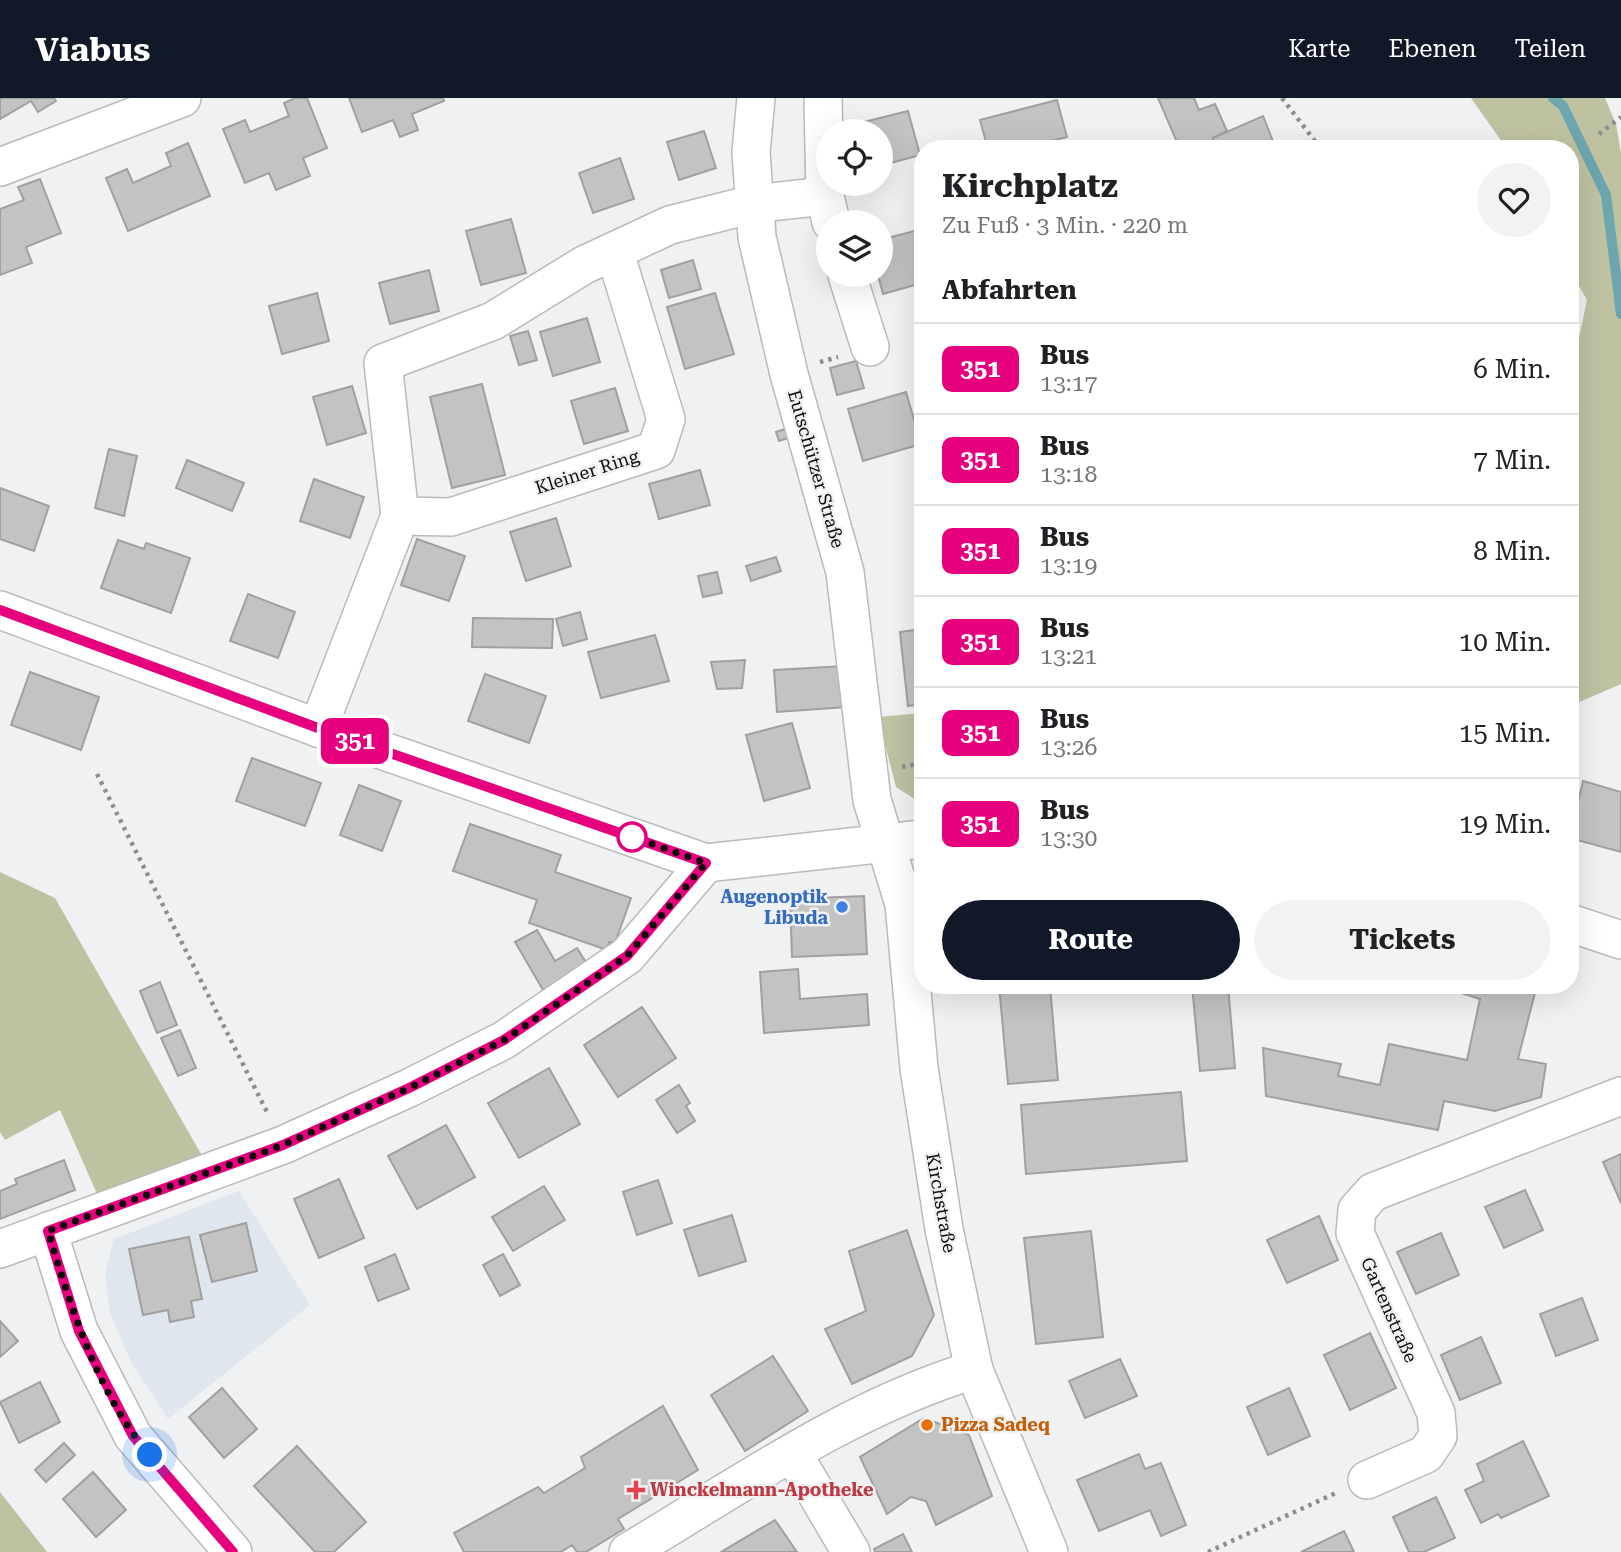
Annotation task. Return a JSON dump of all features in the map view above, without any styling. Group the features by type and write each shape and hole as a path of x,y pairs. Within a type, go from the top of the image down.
{"street":[{"path":"0,167 182,98"},
{"name":"Eutschützer Straße","path":"756,98 751,152 753,204 763,271 845,572 867,772 883,842"},
{"path":"318,728 400,516 383,363 493,321 584,265 615,253 670,225 753,204 828,209 823,98"},
{"name":"Kleiner Ring","path":"400,516 451,517 656,450 666,419 615,253"},
{"path":"851,287 870,347"},
{"path":"0,610 318,728 706,863 914,840"},
{"name":"Kirchstraße","path":"883,842 904,904 919,1068 944,1229 974,1370 1049,1552"},
{"path":"0,1249 283,1145 409,1088 504,1040 627,956 706,863"},
{"path":"1579,927 1619,943"},
{"name":"Gartenstraße","path":"1367,1480 1426,1454 1438,1436 1436,1413 1355,1233 1357,1210 1373,1192 1621,1096"},
{"path":"48,1231 79,1331 133,1436 233,1552"},
{"path":"628,1552 793,1454 922,1386 974,1370"},
{"path":"793,1454 851,1552"}],"path":[{"path":"1282,98 1314,140"},
{"path":"1599,134 1621,117"},
{"path":"893,768 914,764"},
{"path":"97,774 283,1145"},
{"path":"1208,1552 1367,1480"}],"shaded area":[{"path":"239,1191 310,1305 168,1419 131,1362 110,1314 105,1274 114,1239"}],"green space":[{"path":"1471,98 1605,98 1616,124 1621,153 1621,684 1579,702 1579,338 1587,300 1579,286 1579,140 1501,140"},
{"path":"914,714 914,799 896,787 878,717"},
{"path":"0,872 55,898 205,1161 98,1196 60,1110 5,1140 0,1132"},
{"path":"0,1492 47,1552 0,1552"}],"building":[{"path":"0,98 54,98 56,101 38,112 31,101 0,119"},
{"path":"295,98 307,98 327,148 303,158 310,176 276,190 269,173 245,183 223,129 245,120 250,132 289,116 284,103"},
{"path":"349,98 443,98 444,101 412,114 418,130 400,137 393,120 362,132"},
{"path":"1158,98 1194,98 1199,110 1215,104 1227,131 1214,140 1176,140"},
{"path":"1057,100 1067,137 1055,140 986,140 980,120"},
{"path":"908,111 916,140 914,157 893,162 893,119 876,119"},
{"path":"1263,116 1272,140 1214,140 1213,138"},
{"path":"704,131 716,168 679,180 667,142"},
{"path":"188,143 210,196 128,231 106,178 127,169 133,183 171,166 166,153"},
{"path":"620,158 634,199 593,213 579,173"},
{"path":"40,179 61,233 26,247 32,263 0,275 0,209 24,200 18,187"},
{"path":"511,219 526,273 481,285 466,231"},
{"path":"914,231 914,285 883,294 881,287 893,287 893,237"},
{"path":"693,260 701,289 669,298 661,270"},
{"path":"429,270 439,311 390,324 379,283"},
{"path":"317,293 329,341 282,354 269,306"},
{"path":"715,293 734,354 685,369 667,307"},
{"path":"587,318 600,362 553,376 540,332"},
{"path":"528,331 537,360 519,365 510,336"},
{"path":"856,361 864,388 837,395 830,368"},
{"path":"482,384 505,475 452,488 430,397"},
{"path":"352,386 366,433 327,445 313,397"},
{"path":"615,388 628,431 584,444 571,401"},
{"path":"906,392 914,420 914,446 863,461 848,409"},
{"path":"785,429 788,438 779,441 776,432"},
{"path":"109,449 137,456 124,516 95,508"},
{"path":"187,460 244,483 232,511 176,488"},
{"path":"700,470 710,505 659,519 649,484"},
{"path":"314,479 364,497 350,538 300,521"},
{"path":"0,488 49,506 34,551 0,539"},
{"path":"556,518 571,566 526,581 510,532"},
{"path":"417,539 465,556 449,601 401,585"},
{"path":"118,540 144,549 146,543 190,558 171,613 101,588"},
{"path":"776,557 781,571 751,581 746,566"},
{"path":"717,572 722,593 703,597 698,576"},
{"path":"248,594 295,612 278,658 230,641"},
{"path":"580,612 587,639 563,646 556,619"},
{"path":"473,618 553,619 552,648 472,647"},
{"path":"914,630 914,705 908,706 900,632"},
{"path":"655,635 669,681 601,698 588,652"},
{"path":"745,660 742,688 717,689 711,662"},
{"path":"845,666 847,707 777,712 774,670"},
{"path":"30,672 99,697 81,750 11,725"},
{"path":"485,674 546,696 529,743 468,721"},
{"path":"792,723 810,788 764,801 746,735"},
{"path":"252,758 321,783 305,826 236,801"},
{"path":"1583,781 1621,792 1621,852 1579,840 1579,799"},
{"path":"359,785 401,801 382,851 340,835"},
{"path":"470,824 561,855 555,872 631,898 615,943 609,942 607,950 529,923 537,900 453,871"},
{"path":"864,896 867,954 792,957 790,899"},
{"path":"537,930 555,961 577,948 587,964 543,990 515,942"},
{"path":"798,969 800,999 867,994 869,1025 764,1033 760,972"},
{"path":"160,982 177,1025 157,1033 140,991"},
{"path":"1000,994 1051,994 1058,1080 1008,1084"},
{"path":"1193,994 1229,994 1235,1068 1200,1071"},
{"path":"1464,994 1535,994 1518,1059 1546,1064 1541,1097 1495,1111 1444,1101 1438,1130 1266,1096 1263,1048 1341,1064 1338,1076 1380,1085 1389,1044 1467,1060 1480,999"},
{"path":"642,1007 676,1058 618,1097 584,1045"},
{"path":"180,1030 196,1068 178,1076 161,1038"},
{"path":"549,1068 580,1124 519,1158 488,1103"},
{"path":"679,1085 690,1103 686,1106 695,1121 677,1133 656,1100"},
{"path":"1181,1092 1187,1161 1026,1174 1021,1105"},
{"path":"446,1125 475,1177 417,1209 388,1156"},
{"path":"1621,1154 1621,1203 1603,1162"},
{"path":"64,1160 75,1190 0,1219 0,1191 17,1184 15,1179"},
{"path":"339,1179 364,1238 319,1258 294,1199"},
{"path":"658,1180 672,1223 637,1235 623,1192"},
{"path":"544,1186 565,1220 513,1251 492,1217"},
{"path":"1525,1190 1543,1230 1504,1248 1485,1207"},
{"path":"732,1215 746,1261 699,1276 684,1230"},
{"path":"1319,1216 1338,1260 1287,1283 1267,1240"},
{"path":"246,1223 257,1271 212,1282 200,1235"},
{"path":"907,1230 934,1315 912,1356 852,1384 825,1329 866,1311 849,1251"},
{"path":"1091,1231 1103,1337 1036,1344 1024,1238"},
{"path":"1441,1233 1459,1275 1416,1294 1397,1252"},
{"path":"189,1237 202,1299 191,1301 194,1317 170,1322 168,1310 143,1315 129,1249"},
{"path":"395,1254 409,1289 378,1301 365,1267"},
{"path":"503,1254 520,1285 500,1296 483,1265"},
{"path":"1582,1298 1598,1340 1556,1356 1540,1314"},
{"path":"0,1321 18,1341 0,1357"},
{"path":"1370,1333 1396,1388 1350,1410 1324,1355"},
{"path":"1481,1337 1501,1383 1460,1400 1441,1355"},
{"path":"773,1356 808,1411 745,1451 711,1395"},
{"path":"1120,1359 1137,1396 1085,1418 1069,1381"},
{"path":"40,1382 60,1422 19,1443 0,1402"},
{"path":"222,1388 257,1429 224,1458 189,1417"},
{"path":"1289,1388 1310,1436 1268,1455 1247,1407"},
{"path":"663,1406 698,1470 618,1519 624,1529 586,1552 577,1552 572,1545 561,1552 464,1552 454,1533 538,1487 544,1493 585,1468 581,1457"},
{"path":"924,1418 969,1435 992,1496 936,1525 926,1501 911,1497 887,1514 860,1457"},
{"path":"1523,1441 1549,1496 1501,1518 1498,1514 1481,1523 1465,1490 1484,1481 1477,1464"},
{"path":"64,1443 75,1455 46,1482 35,1470"},
{"path":"297,1446 366,1522 334,1552 315,1552 254,1486"},
{"path":"1139,1454 1145,1469 1161,1463 1186,1525 1161,1536 1150,1510 1099,1531 1077,1480"},
{"path":"93,1472 126,1510 96,1537 63,1499"},
{"path":"1436,1497 1455,1538 1424,1552 1409,1552 1393,1517"},
{"path":"775,1520 797,1552 721,1552"},
{"path":"1344,1531 1354,1552 1301,1552"},
{"path":"903,1534 912,1552 875,1552 874,1549"}],"waterway":[{"path":"1553,98 1563,106 1606,195 1621,314"}],"bus line":[{"name":"351","path":"0,610 318,728 706,863 627,956 504,1040 409,1088 283,1145 48,1231 79,1331 133,1436 233,1552"}],"place":[{"name":"Augenoptik Libuda","path":"842,907"},
{"name":"Pizza Sadeq","path":"927,1425"},
{"name":"Winckelmann-Apotheke","path":"636,1490"}],"route":[{"path":"150,1455 133,1436 79,1331 48,1231 283,1145 409,1088 504,1040 627,956 706,863 632,837"}]}
